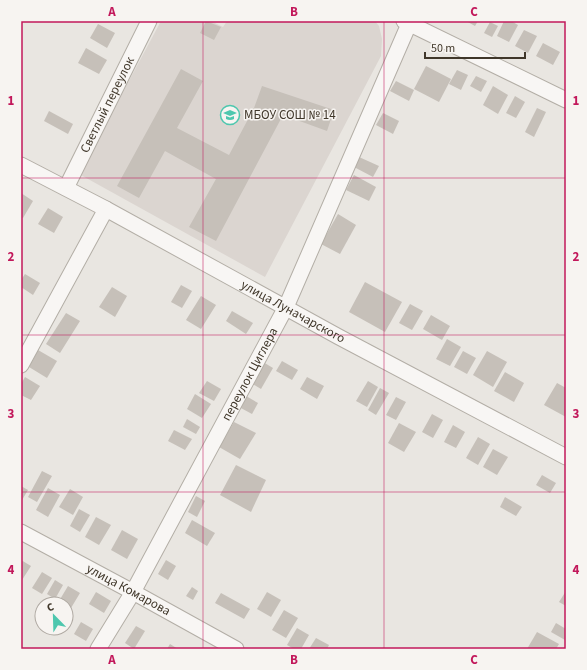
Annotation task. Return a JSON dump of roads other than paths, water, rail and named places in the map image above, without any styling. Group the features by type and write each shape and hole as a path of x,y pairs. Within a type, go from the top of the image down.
{"street":[{"name":"Светлый переулок","path":"66,188 149,21"},
{"path":"406,22 566,100"},
{"name":"переулок Циглера","path":"98,649 133,592 286,307 406,22"},
{"name":"улица Луначарского","path":"21,165 106,209 346,341 566,457"},
{"path":"21,365 106,209"},
{"name":"улица Комарова","path":"21,532 236,649"}],"place":[{"name":"МБОУ СОШ № 14","path":"230,115"}]}
